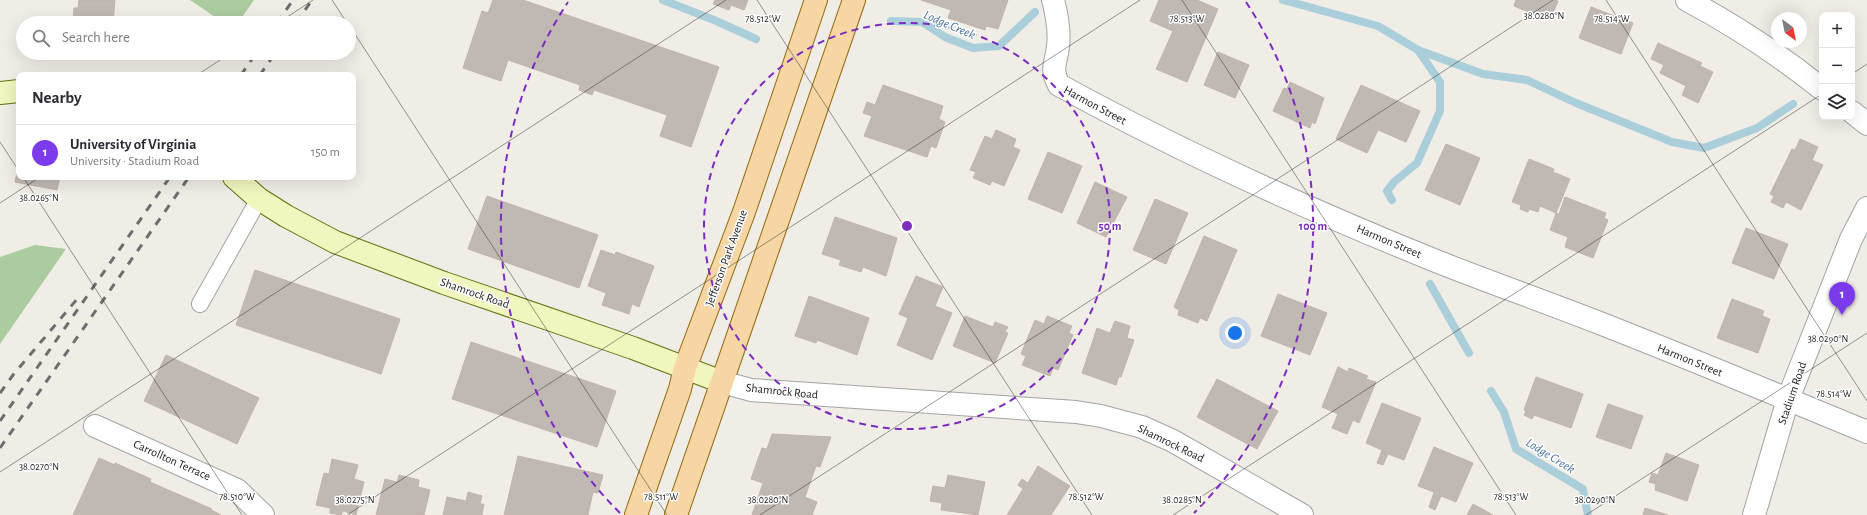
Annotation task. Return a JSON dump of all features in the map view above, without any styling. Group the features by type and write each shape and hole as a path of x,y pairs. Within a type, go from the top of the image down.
{"main road":[{"name":"Jefferson Park Avenue","path":"636,515 680,389 685,368 744,212 816,0"},
{"path":"676,515 854,0"}],"street":[{"name":"Harmon Street","path":"1053,0 1059,22 1058,47 1054,66 1054,77 1059,85 1117,117 1294,201 1437,261 1598,322 1867,432"},
{"path":"1687,0 1706,10 1819,86"},
{"path":"0,93 16,91"},
{"path":"1855,114 1867,124"},
{"name":"Shamrock Road","path":"237,180 259,199 286,216 335,242 444,283 633,348 722,382 751,390 1076,412 1101,416 1142,427 1173,441 1302,515"},
{"name":"Stadium Road","path":"1754,515 1788,399 1851,239 1867,208"},
{"name":"Carrollton Terrace","path":"96,426 237,490 263,515"}],"lane":[{"path":"200,304 259,199"}],"green space":[{"path":"190,0 254,0 243,16 214,16"},
{"path":"35,245 66,249 0,344 0,257"}],"building":[{"path":"79,0 115,0 114,16 73,16 74,8 78,8"},
{"path":"493,0 523,0 719,67 691,147 660,136 667,115 594,90 592,95 579,90 580,85 508,60 501,81 463,68 482,11 488,13"},
{"path":"715,0 748,0 744,10 731,5 729,10 713,4"},
{"path":"921,0 1008,0 998,29 986,26 985,30 948,18 951,10"},
{"path":"1159,0 1197,0 1218,9 1187,82 1156,69 1173,31 1150,21"},
{"path":"1516,0 1558,1 1553,13 1551,11 1548,20 1514,6"},
{"path":"1591,7 1633,23 1621,54 1579,38"},
{"path":"1658,43 1702,63 1700,66 1713,72 1698,103 1682,95 1686,86 1660,73 1664,65 1651,59"},
{"path":"1218,52 1249,65 1235,98 1204,85"},
{"path":"1290,82 1324,98 1315,124 1312,122 1310,128 1273,111 1284,88 1287,89"},
{"path":"883,85 943,106 939,119 945,122 936,148 931,146 927,157 864,136 872,116 863,113 867,102 875,105"},
{"path":"1361,85 1420,111 1406,142 1378,130 1367,153 1336,139"},
{"path":"996,130 1016,139 1013,147 1020,150 1004,186 992,181 990,185 973,178 976,172 970,170 985,136 992,139"},
{"path":"1800,139 1818,147 1812,160 1823,165 1801,210 1786,202 1783,208 1771,202 1774,196 1770,194 1792,149 1795,150"},
{"path":"1446,144 1480,158 1460,205 1425,190"},
{"path":"1048,152 1082,166 1062,213 1028,199"},
{"path":"1529,159 1554,169 1553,172 1570,179 1556,213 1540,206 1538,212 1529,209 1528,212 1520,209 1521,205 1512,202"},
{"path":"16,177 16,180 59,180 57,190 15,182"},
{"path":"1095,182 1127,197 1106,237 1077,223"},
{"path":"487,196 598,235 579,288 468,249"},
{"path":"1565,197 1606,213 1604,218 1608,220 1593,258 1565,247 1568,237 1550,230 1556,213 1559,214"},
{"path":"1155,199 1188,213 1166,264 1133,250"},
{"path":"835,217 897,238 886,276 863,267 861,272 839,265 841,260 822,254"},
{"path":"1746,228 1788,244 1774,279 1732,263"},
{"path":"1204,236 1237,250 1207,321 1200,318 1198,323 1178,315 1179,310 1174,307"},
{"path":"601,250 615,255 616,252 654,266 639,307 632,304 629,314 602,305 606,293 588,286"},
{"path":"255,270 400,319 381,374 236,325"},
{"path":"916,276 943,287 935,306 952,313 932,360 897,345 908,318 899,314"},
{"path":"1278,294 1327,313 1310,355 1261,336"},
{"path":"809,296 869,318 857,355 817,340 816,343 795,336"},
{"path":"1732,299 1764,311 1762,316 1770,319 1758,353 1717,338"},
{"path":"965,316 993,327 995,322 1008,327 1005,332 1008,333 995,363 953,346"},
{"path":"1047,316 1072,326 1069,333 1073,335 1058,370 1053,368 1050,376 1022,365 1026,356 1021,354 1035,320 1044,324"},
{"path":"1115,321 1130,326 1127,338 1134,340 1121,377 1119,376 1116,385 1082,373 1097,328 1110,333"},
{"path":"471,342 616,391 597,447 452,399"},
{"path":"166,355 259,398 237,444 144,401"},
{"path":"1338,367 1348,372 1349,368 1368,376 1366,379 1376,382 1359,423 1353,420 1347,434 1332,428 1338,414 1322,407"},
{"path":"1536,377 1583,394 1571,428 1534,415 1532,419 1524,415 1526,411 1524,410"},
{"path":"1217,379 1278,411 1257,449 1197,417"},
{"path":"1382,403 1421,418 1404,460 1388,454 1383,465 1377,463 1382,450 1366,443"},
{"path":"1608,404 1643,416 1631,449 1596,437"},
{"path":"772,434 831,437 820,467 816,466 805,497 817,502 812,515 752,515 763,483 751,479 762,448 767,449"},
{"path":"1434,447 1473,463 1456,502 1441,496 1435,510 1429,507 1434,492 1418,486"},
{"path":"1666,453 1699,465 1687,501 1655,490 1656,484 1649,482 1652,473 1658,475"},
{"path":"518,456 603,475 598,493 593,492 588,515 504,515"},
{"path":"99,458 115,465 115,463 151,479 150,482 212,509 211,510 221,515 73,515"},
{"path":"332,459 358,465 354,479 364,482 356,515 343,511 341,515 330,513 330,508 316,505 324,473 329,474"},
{"path":"1038,466 1070,486 1051,515 1007,515 1023,489 1018,485 1022,479 1028,483"},
{"path":"399,475 419,480 418,487 430,490 424,515 376,515 385,479 397,482"},
{"path":"948,475 985,482 978,515 941,510 942,503 930,501 933,486 945,488"},
{"path":"468,492 482,496 480,504 484,504 482,515 443,515 447,497 466,501"},
{"path":"1473,504 1493,515 1467,515"},
{"path":"1645,508 1668,515 1643,515"}],"waterway":[{"name":"Lodge Creek","path":"663,0 714,20 756,39"},
{"name":"Lodge Creek","path":"1283,0 1378,26 1418,50 1440,82 1440,111 1417,163 1394,182 1387,191 1392,200"},
{"name":"Lodge Creek","path":"891,21 922,22 945,37 973,48 999,46 1035,12"},
{"path":"1418,50 1483,74 1527,80 1576,103 1672,142 1704,148 1757,128 1793,104"},
{"name":"Lodge Creek","path":"1430,284 1469,353"},
{"name":"Lodge Creek","path":"1491,391 1504,412 1516,449 1583,489 1588,515"}],"railway":[{"path":"282,16 293,0"},
{"path":"301,16 312,0"},
{"path":"243,72 251,60"},
{"path":"262,72 270,60"},
{"path":"0,421 168,180"},
{"path":"0,448 187,180"},
{"path":"0,393 13,375 78,298"}],"place":[{"name":"University of Virginia","path":"1842,315"}]}
